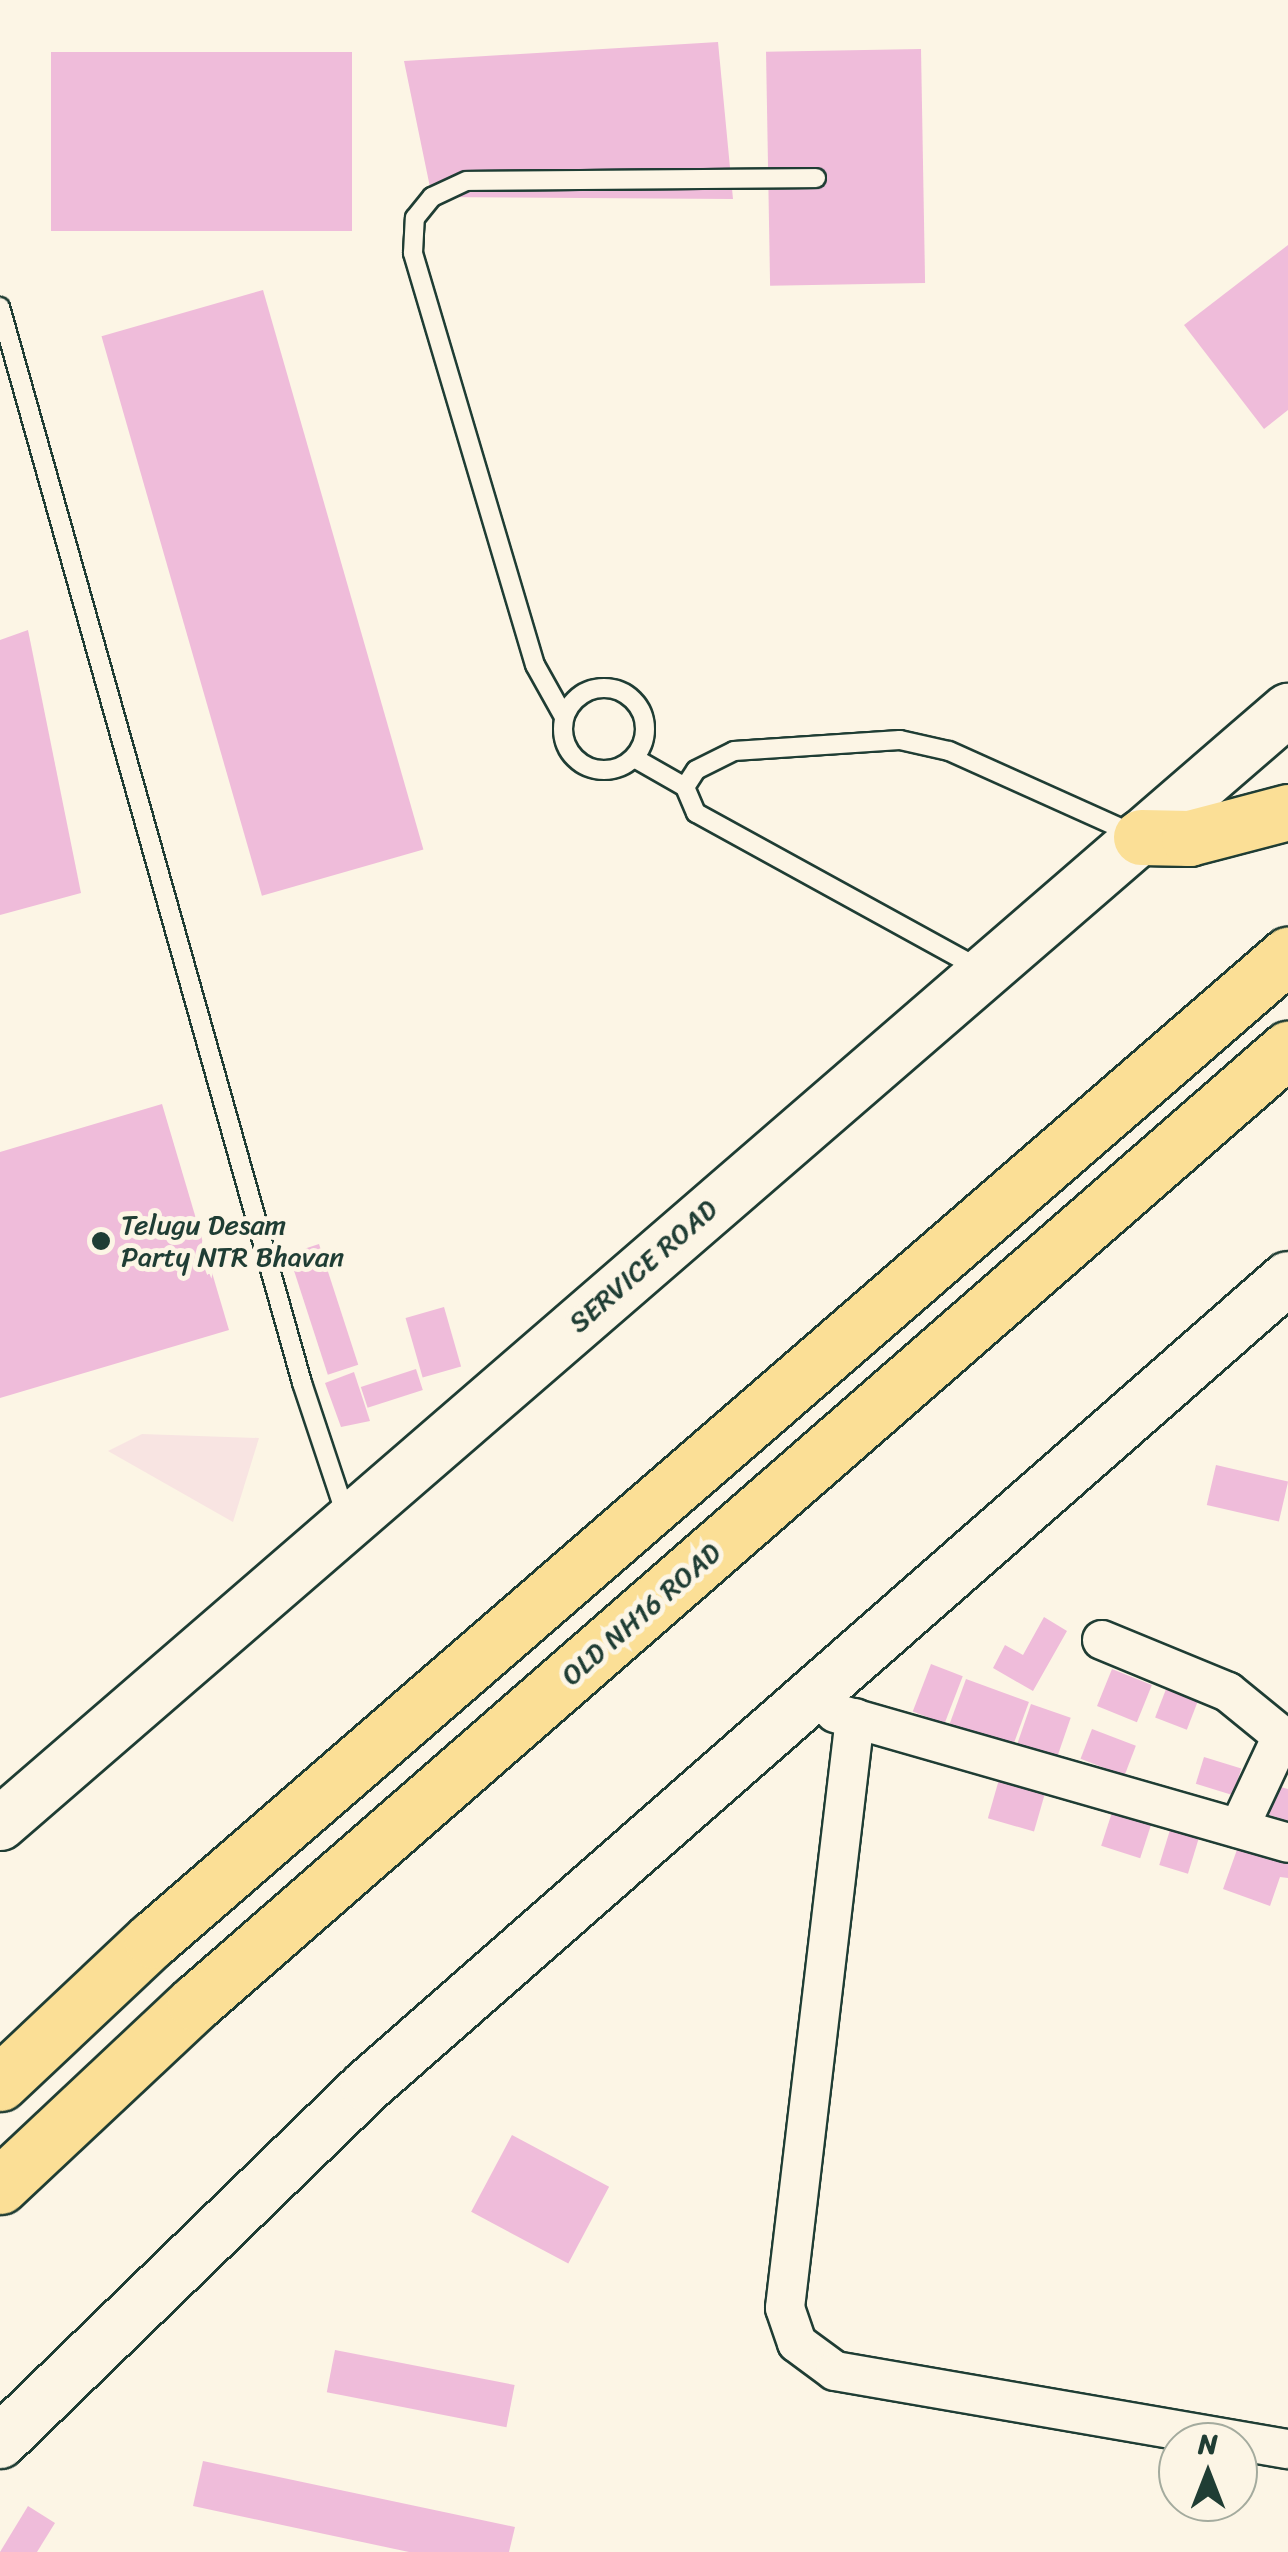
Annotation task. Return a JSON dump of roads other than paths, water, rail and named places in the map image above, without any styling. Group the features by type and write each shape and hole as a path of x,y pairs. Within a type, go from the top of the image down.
{"main road":[{"path":"1141,837 1189,838 1288,812"},
{"path":"0,2083 152,1940 1288,955"},
{"name":"OLD NH16 ROAD","path":"0,2186 194,2003 1288,1050"}],"street":[{"name":"SERVICE ROAD","path":"5,1814 1288,710"},
{"path":"0,2442 366,2086 1288,1278"},
{"path":"1102,1640 1228,1692 1282,1736 1240,1828"},
{"path":"803,1704 1288,1844"},
{"path":"855,1718 785,2308 797,2343 835,2371 1288,2450"}],"lane":[{"path":"816,178 467,181 432,197 415,218 413,253 530,646 564,715 566,748 578,761 597,770 636,759 685,788 696,813 985,972"},
{"path":"0,308 296,1364 348,1522"},
{"path":"564,715 586,690 625,691 644,720 636,759"},
{"path":"685,788 708,758 734,751 900,740 949,751 1141,837"}],"place":[{"name":"Telugu Desam Party NTR Bhavan","path":"101,1241"}]}
